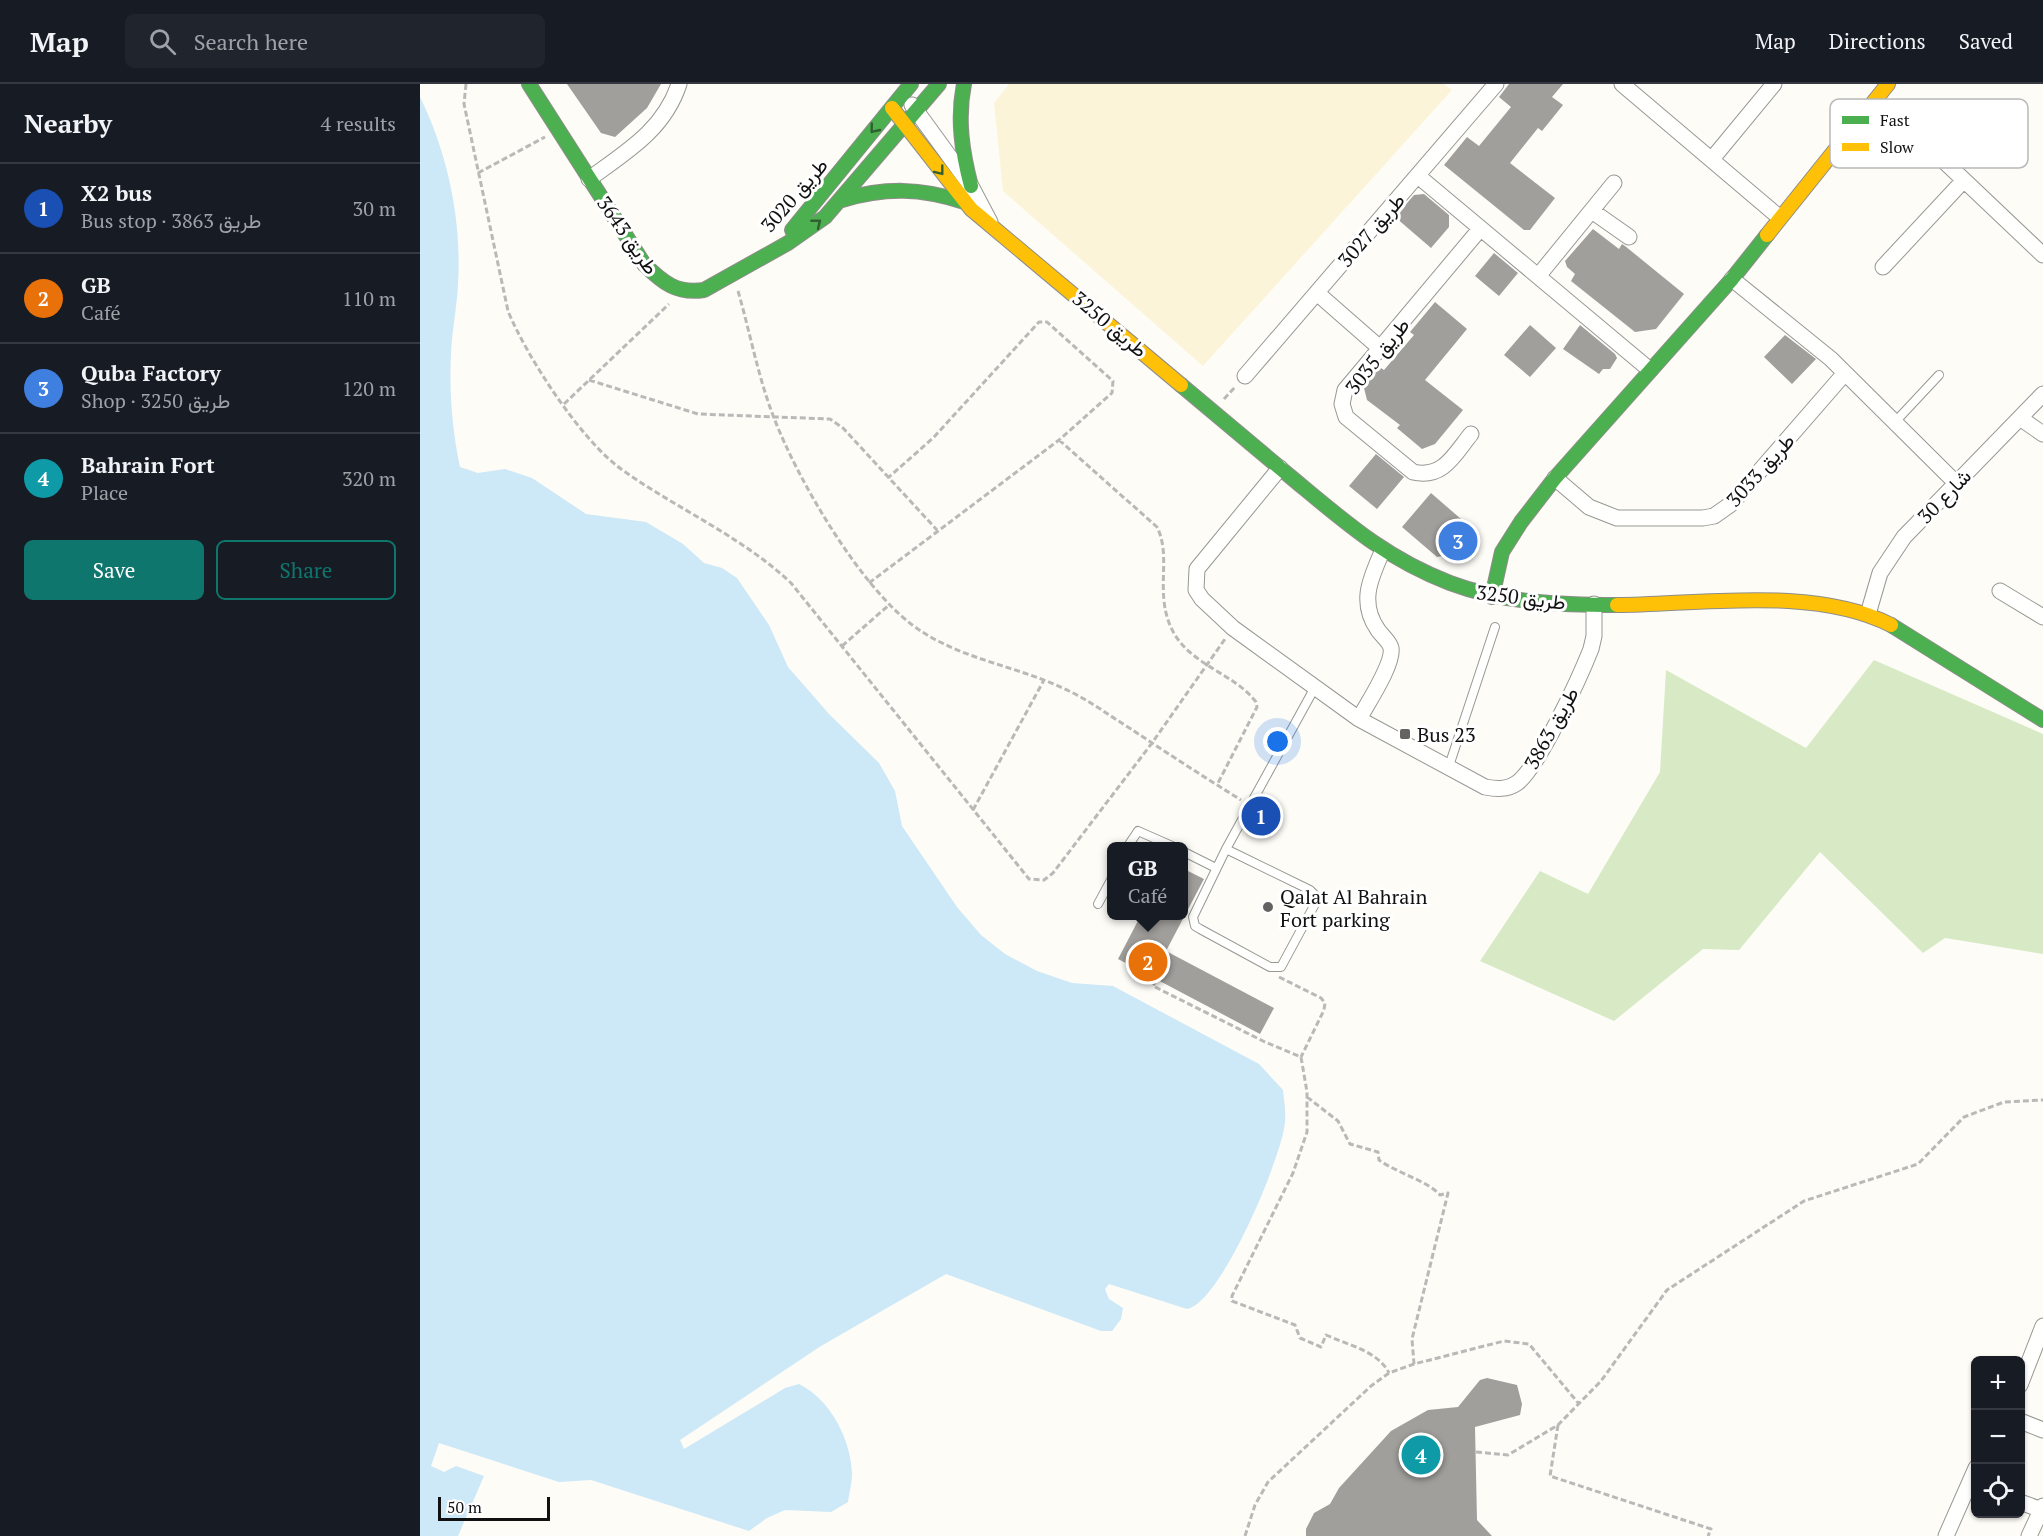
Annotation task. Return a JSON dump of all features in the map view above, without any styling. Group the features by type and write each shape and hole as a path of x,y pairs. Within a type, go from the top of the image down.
{"street":[{"name":"طريق 3643","path":"529,84 644,264 662,282 683,290"},
{"name":"طريق 3643","path":"589,179 646,137 663,119 679,84"},
{"name":"طريق 3020","path":"768,253 807,231 841,201 939,84"},
{"path":"964,84 959,123 962,154 971,186"},
{"name":"طريق 3027","path":"1245,376 1496,84"},
{"path":"1622,84 1779,218"},
{"path":"1712,159 1774,84"},
{"path":"1876,99 1888,84"},
{"name":"طريق 3020","path":"768,253 819,200 908,89"},
{"name":"طريق 3250","path":"908,89 916,111 971,186 990,222"},
{"name":"طريق 3250","path":"892,108 964,202 1382,552 1441,582 1492,597 1544,603 1594,604 1821,603 1868,614 1909,634 2043,720"},
{"path":"1492,597 1497,568 1509,539 1555,478 1732,279 1830,155"},
{"path":"1951,168 2043,255"},
{"path":"1418,176 1650,370"},
{"path":"1883,267 1964,180"},
{"path":"1539,275 1614,183"},
{"path":"841,201 873,190 893,187 935,192 964,202"},
{"path":"1592,212 1629,237"},
{"name":"طريق 3035","path":"1471,434 1438,471 1425,475 1413,472 1346,417 1342,404 1345,390 1480,229"},
{"path":"683,290 704,290 768,253"},
{"path":"1732,279 1845,373 1956,483"},
{"path":"1317,293 1381,349"},
{"name":"طريق 3033","path":"1555,478 1589,507 1617,518 1714,516 1731,504 1845,373"},
{"name":"شارع 30","path":"1868,614 1876,583 1891,554 2043,394"},
{"path":"2020,418 2043,434"},
{"name":"طريق 3863","path":"1280,468 1197,569 1196,590 1202,599 1233,628 1314,689 1359,719 1485,787 1495,789 1515,785 1548,738 1584,666 1594,636 1594,604"},
{"path":"1359,719 1391,658 1391,646 1369,618 1367,603 1368,584 1382,552"},
{"path":"2000,591 2043,617"},
{"path":"2025,1376 2039,1351 2043,1326"},
{"path":"2025,1423 2043,1430"},
{"path":"1946,1536 1971,1482"},
{"path":"2025,1503 2042,1508 2029,1536"}],"lane":[{"path":"1894,422 1939,375"},
{"path":"1449,766 1495,627"},
{"path":"1226,849 1310,890 1316,896 1284,965 1273,968 1195,926 1193,917 1226,849 1314,689"},
{"path":"1131,842 1138,831 1163,842"},
{"path":"1188,854 1216,868"},
{"path":"1098,904 1107,887"}],"path":[{"path":"466,84 465,104 508,310 521,340 564,404 598,448 620,468 776,569 806,598 1025,875 1034,881 1044,880 1053,873 1152,743 1233,628"},
{"path":"478,173 558,130"},
{"path":"734,274 773,417 814,499 869,583 890,605 927,635 961,653 1044,680 1070,691 1250,806"},
{"path":"564,404 683,290"},
{"path":"869,583 1059,440 1112,393 1113,381 1042,321 934,437 888,478"},
{"path":"1213,411 1245,376"},
{"path":"589,380 698,414 821,417 837,423 937,530"},
{"path":"1059,440 1157,527 1161,535 1161,591 1166,614 1175,635 1189,653 1254,699 1257,707 1218,785"},
{"path":"842,646 890,605"},
{"path":"973,810 1044,680"},
{"path":"1273,968 1282,980 1321,998 1325,1003 1324,1010 1301,1057 1307,1097 1307,1132 1300,1153 1232,1296 1232,1301 1295,1325 1299,1338 1321,1347 1326,1335 1372,1355 1382,1362 1389,1373"},
{"path":"1156,980 1153,986 1264,1042 1301,1057"},
{"path":"1307,1097 1338,1121 1350,1144 1378,1152 1379,1160 1392,1170 1432,1186 1440,1195 1448,1193 1412,1339 1414,1364"},
{"path":"1476,1452 1508,1455 1558,1425 1601,1381 1667,1290 1804,1202 1918,1164 1964,1117 2004,1102 2043,1100"},
{"path":"1245,1536 1254,1505 1269,1482 1371,1386 1389,1373 1414,1364 1504,1341 1529,1344 1579,1404"},
{"path":"1558,1425 1550,1476 1711,1529"},
{"path":"1708,1536 1711,1529"},
{"path":"1711,1529 1713,1536"}],"green space":[{"path":"1874,660 2043,734 2043,954 1945,938 1923,953 1820,852 1739,950 1703,949 1614,1021 1480,961 1540,871 1588,894 1660,772 1666,670 1806,748"}],"sand":[{"path":"1009,84 1444,84 1452,90 1203,366 1003,191 994,103"}],"water":[{"path":"420,97 445,165 458,236 459,260 450,381 453,424 460,467 478,473 505,469 532,478 586,514 646,522 683,544 704,563 722,568 737,578 769,625 788,667 829,714 879,763 895,791 902,826 957,907 981,935 1005,954 1037,971 1072,983 1113,986 1259,1064 1283,1090 1285,1122 1262,1195 1232,1256 1201,1301 1187,1309 1109,1284 1105,1289 1109,1299 1123,1308 1121,1319 1112,1331 1101,1331 946,1274 821,1346 680,1440 684,1449 785,1388 799,1384 821,1400 830,1411 848,1448 852,1474 848,1502 831,1512 785,1510 767,1518 749,1531 591,1480 559,1482 439,1443 431,1466 444,1472 456,1466 484,1476 458,1536 420,1536"}],"building":[{"path":"567,84 661,84 647,108 615,137 601,133"},
{"path":"1509,84 1563,84 1552,97 1563,105 1542,131 1538,128 1510,163 1555,198 1530,230 1524,230 1444,165 1467,137 1479,146 1511,107 1499,97"},
{"path":"1424,194 1449,215 1449,227 1431,248 1395,217 1414,195"},
{"path":"1593,229 1619,249 1622,244 1625,246 1684,294 1656,329 1635,332 1571,281 1575,274 1567,267 1565,261"},
{"path":"1494,253 1518,273 1499,296 1475,276"},
{"path":"1435,302 1467,329 1425,380 1463,410 1435,444 1422,449 1397,428 1400,425 1367,400 1363,384 1378,366 1384,370 1414,335 1410,332"},
{"path":"1530,325 1556,348 1530,377 1504,355"},
{"path":"1580,325 1615,354 1617,358 1610,369 1603,369 1599,374 1563,349"},
{"path":"1785,335 1816,359 1792,384 1764,357"},
{"path":"1376,454 1404,477 1377,509 1349,486"},
{"path":"1431,493 1476,532 1458,553 1437,557 1402,527"},
{"path":"1188,871 1204,879 1188,909"},
{"path":"1138,920 1182,920 1166,951 1274,1008 1260,1034 1118,959"},
{"path":"1487,1378 1517,1385 1522,1404 1520,1415 1475,1427 1477,1520 1492,1536 1306,1536 1306,1529 1314,1513 1330,1504 1339,1488 1391,1431 1428,1410 1458,1407 1480,1380"}],"traffic: fast":[{"path":"529,84 644,264 671,286 694,291 704,290 788,243 825,217 939,84"},
{"path":"792,230 911,84"},
{"path":"964,84 961,110 962,135 971,186"},
{"path":"842,200 874,193 903,191 933,194 964,202"},
{"path":"1492,597 1502,552 1521,522 1555,478 1732,279 1767,235"},
{"path":"1181,385 1348,524 1405,562 1450,583 1491,595 1533,602 1617,605"},
{"path":"1891,625 2043,720"}],"traffic: slow":[{"path":"1876,99 1888,84"},
{"path":"892,108 971,209 1181,385"},
{"path":"1767,235 1830,156"},
{"path":"1617,605 1757,600 1793,601 1828,605 1861,613 1891,625"}],"place":[{"name":"Quba Factory","path":"1458,541"},
{"name":"Bus 23","path":"1405,734"},
{"name":"X2 bus","path":"1261,816"},
{"name":"Qalat Al Bahrain Fort parking","path":"1268,907"},
{"name":"GB","path":"1148,962"},
{"name":"Bahrain Fort","path":"1421,1455"}]}
